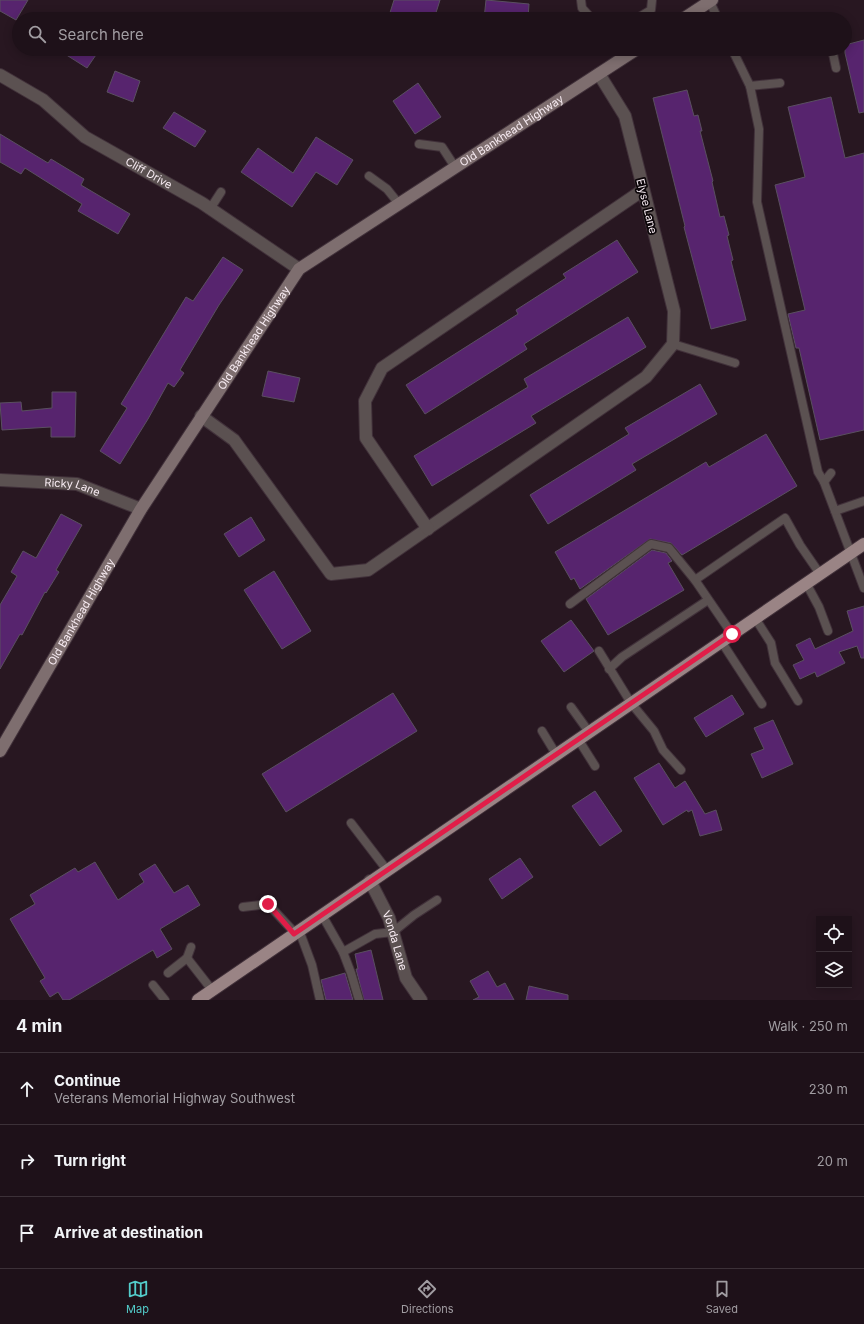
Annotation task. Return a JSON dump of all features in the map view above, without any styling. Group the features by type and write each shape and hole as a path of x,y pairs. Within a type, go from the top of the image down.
{"main road":[{"path":"198,1000 864,544"}],"street":[{"path":"694,12 711,1"},
{"name":"Old Bankhead Highway","path":"0,751 141,509 299,269 626,56"},
{"name":"Elyse Lane","path":"599,74 625,116 674,311 673,344"},
{"name":"Cliff Drive","path":"0,75 43,100 85,138 210,209 299,269"},
{"path":"428,528 366,438 365,401 382,368 643,190"},
{"path":"201,416 234,440 332,574 368,570 646,377 673,344"},
{"name":"Ricky Lane","path":"0,480 77,484 141,509"},
{"name":"Vonda Lane","path":"370,881 389,918 406,978 421,1000"}],"lane":[{"path":"581,0 582,8 586,12"},
{"path":"648,12 651,10 652,0"},
{"path":"711,1 715,12"},
{"path":"735,56 750,86 759,129 757,202 818,472 824,482 864,588"},
{"path":"833,56 836,68"},
{"path":"750,86 780,83"},
{"path":"419,144 442,147 455,167"},
{"path":"369,176 387,189 399,204"},
{"path":"210,209 221,192"},
{"path":"673,344 735,363"},
{"path":"824,482 831,473"},
{"path":"835,511 864,501"},
{"path":"695,580 785,518 800,545 820,574"},
{"path":"570,604 651,544 669,548 695,580 732,634"},
{"path":"806,583 819,607 828,631"},
{"path":"609,670 622,657 708,600"},
{"path":"755,618 771,643 775,663 798,701"},
{"path":"721,641 762,704"},
{"path":"599,651 609,670 631,703 654,731 663,750 681,770"},
{"path":"571,707 589,732"},
{"path":"542,731 556,754"},
{"path":"578,740 595,766"},
{"path":"351,823 387,870"},
{"path":"343,952 375,934 393,932 414,915 437,900"},
{"path":"243,907 268,904 297,932 312,965 320,1000"},
{"path":"322,915 343,952 359,1000"},
{"path":"168,973 187,958 191,948"},
{"path":"187,958 212,990"},
{"path":"153,985 165,1000"}],"building":[{"path":"0,0 28,0 21,12 12,12 12,18 0,11"},
{"path":"394,0 440,0 436,12 390,12"},
{"path":"486,0 529,4 528,12 485,12"},
{"path":"864,40 864,112 859,113 846,56 852,56 852,43"},
{"path":"68,56 95,56 87,68"},
{"path":"115,71 140,81 133,102 107,92"},
{"path":"418,83 441,117 415,134 393,101"},
{"path":"687,90 694,116 698,115 702,131 700,131 713,181 720,217 724,216 729,235 727,236 733,260 731,261 746,320 711,329 684,227 685,226 653,98"},
{"path":"831,97 845,158 864,153 864,430 820,440 799,348 796,348 788,314 805,310 775,185 805,177 788,107"},
{"path":"174,112 206,131 195,147 163,128"},
{"path":"0,134 48,163 51,159 84,179 81,185 130,214 118,234 78,211 82,204 25,168 21,174 0,162"},
{"path":"316,137 353,160 337,185 316,172 292,207 241,172 258,148 293,173"},
{"path":"617,240 638,272 524,344 527,349 425,414 406,385 518,314 516,310 566,278 563,274"},
{"path":"223,257 243,270 219,305 180,370 184,373 174,387 168,383 120,464 100,451 127,408 121,404 186,297 193,301"},
{"path":"628,317 646,347 531,416 536,423 432,486 414,456 528,387 524,379"},
{"path":"268,371 300,378 294,402 262,396"},
{"path":"700,384 717,414 632,464 636,470 548,524 530,495 629,434 625,428"},
{"path":"52,392 76,392 75,437 51,437 51,427 2,430 0,403 21,402 22,411 52,408"},
{"path":"766,434 797,486 682,555 671,543 650,539 580,589 574,578 571,580 555,552 706,462 709,467"},
{"path":"61,514 82,525 56,570 59,572 46,593 45,592 22,635 20,634 0,669 0,605 17,576 11,572 23,551 36,558"},
{"path":"251,517 265,540 239,557 224,534"},
{"path":"652,550 666,553 672,561 668,563 684,590 608,635 586,599"},
{"path":"274,571 311,631 282,649 244,590"},
{"path":"864,606 864,658 861,658 857,646 839,652 845,663 817,677 815,672 800,679 793,665 804,660 796,645 810,638 815,649 853,631 847,611"},
{"path":"571,620 594,651 564,672 541,641"},
{"path":"393,693 417,731 286,812 262,774"},
{"path":"732,695 744,714 706,737 694,718"},
{"path":"773,720 793,764 762,778 751,754 764,749 754,728"},
{"path":"659,763 675,788 685,781 705,814 716,810 722,830 700,836 692,810 688,812 687,810 663,825 634,778"},
{"path":"595,791 622,831 600,846 572,806"},
{"path":"520,858 533,877 502,899 489,879"},
{"path":"95,862 118,900 144,882 139,874 155,864 174,893 188,885 200,905 160,929 172,949 157,958 153,950 69,1000 63,1000 58,992 50,997 40,981 45,978 10,919 35,904 30,895 75,868 78,872"},
{"path":"371,950 383,1000 364,1000 356,969 358,969 355,954"},
{"path":"488,971 497,987 505,983 514,1000 473,1000 479,997 470,981"},
{"path":"345,973 353,1000 326,1000 321,980"},
{"path":"529,986 568,995 568,1000 526,1000"}],"route":[{"path":"268,904 294,934 732,634"}]}
